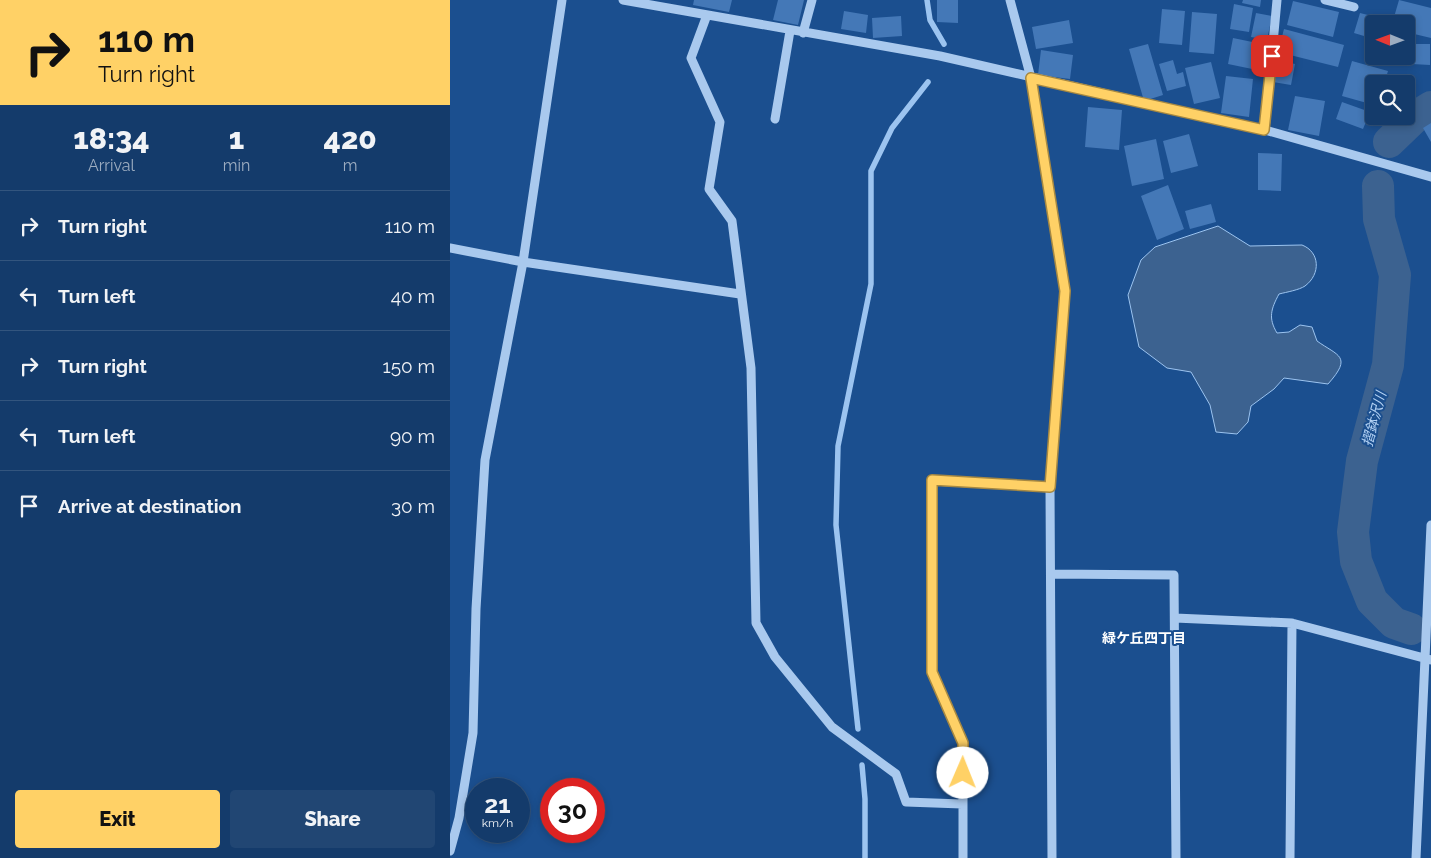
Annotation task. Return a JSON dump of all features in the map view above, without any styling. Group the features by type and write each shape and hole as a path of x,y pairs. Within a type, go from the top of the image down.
{"street":[{"path":"450,851 459,818 473,733 476,609 485,460 522,262 562,0"},
{"path":"622,0 678,4 707,15 790,32 940,56 1264,130 1431,177"},
{"path":"803,33 812,0"},
{"path":"1010,0 1031,78 1065,291 1050,487 1052,858"},
{"path":"1264,130 1277,0"},
{"path":"1326,0 1354,7"},
{"path":"707,15 692,58 720,122 709,189 732,221 751,368 756,623 776,658 832,727 896,774 906,802 962,804"},
{"path":"775,119 790,32"},
{"path":"450,248 522,262 740,294"},
{"path":"963,858 963,743 932,672 932,480 1050,487"},
{"path":"1416,858 1428,659 1431,525"},
{"path":"1051,574 1174,576 1176,858"},
{"path":"1175,618 1292,623 1428,659"},
{"path":"1290,858 1292,623"}],"water":[{"path":"1218,226 1250,246 1302,245 1308,248 1315,258 1316,270 1314,276 1305,286 1279,294 1272,309 1272,323 1277,333 1289,332 1300,325 1312,327 1317,341 1336,354 1341,362 1336,375 1328,384 1284,378 1274,389 1251,406 1248,422 1237,434 1216,432 1210,405 1191,372 1167,368 1139,347 1128,295 1141,260 1155,247"}],"building":[{"path":"694,0 732,0 729,12 693,5"},
{"path":"778,0 804,0 798,25 773,20"},
{"path":"937,0 958,0 958,23 937,22"},
{"path":"1243,0 1261,0 1260,7 1242,3"},
{"path":"1399,0 1431,8 1431,38 1415,34 1415,15 1395,15"},
{"path":"1293,1 1339,12 1333,37 1287,25"},
{"path":"1234,4 1253,8 1249,32 1230,29"},
{"path":"1162,9 1185,11 1182,45 1159,43"},
{"path":"844,11 868,15 866,33 841,29"},
{"path":"1192,12 1217,14 1214,54 1189,52"},
{"path":"1256,13 1272,16 1267,40 1251,37"},
{"path":"1360,13 1368,15 1365,15 1365,36 1354,33"},
{"path":"901,16 902,36 873,38 872,18"},
{"path":"1069,20 1073,43 1036,49 1032,27"},
{"path":"1284,29 1344,45 1338,67 1278,52"},
{"path":"1233,38 1262,44 1257,70 1228,64"},
{"path":"1148,44 1163,95 1144,101 1129,49"},
{"path":"1415,44 1430,44 1430,65 1415,64"},
{"path":"1041,50 1073,55 1070,79 1038,75"},
{"path":"1173,60 1177,74 1183,72 1186,86 1167,91 1159,64"},
{"path":"1277,60 1295,64 1291,85 1273,82"},
{"path":"1352,61 1388,71 1387,75 1365,75 1365,102 1342,96"},
{"path":"1211,62 1220,98 1194,104 1185,68"},
{"path":"1226,76 1253,79 1249,117 1221,113"},
{"path":"1295,96 1325,101 1319,136 1288,130"},
{"path":"1342,102 1365,110 1363,129 1336,119"},
{"path":"1088,107 1122,110 1119,150 1085,147"},
{"path":"1431,123 1431,142 1423,128"},
{"path":"1189,134 1198,166 1171,173 1163,141"},
{"path":"1156,139 1164,179 1132,186 1124,146"},
{"path":"1258,153 1282,154 1281,191 1258,190"},
{"path":"1168,185 1184,229 1157,240 1141,196"},
{"path":"1211,204 1216,222 1190,229 1185,211"}],"waterway":[{"path":"927,0 930,20 944,44"},
{"path":"858,729 836,525 838,446 871,284 871,171 892,128 928,82"},
{"name":"摺鉢沢川","path":"1389,142 1415,117 1431,107"},
{"name":"摺鉢沢川","path":"1378,186 1379,219 1395,275 1388,365 1362,461 1353,532 1356,561 1372,601 1394,623 1411,629"},
{"path":"862,765 865,799 865,858"}],"district":[{"name":"緑ケ丘四丁目","path":"1144,638"}],"route":[{"path":"963,773 963,743 932,672 932,480 1050,487 1065,291 1031,78 1264,130 1272,56"}]}
